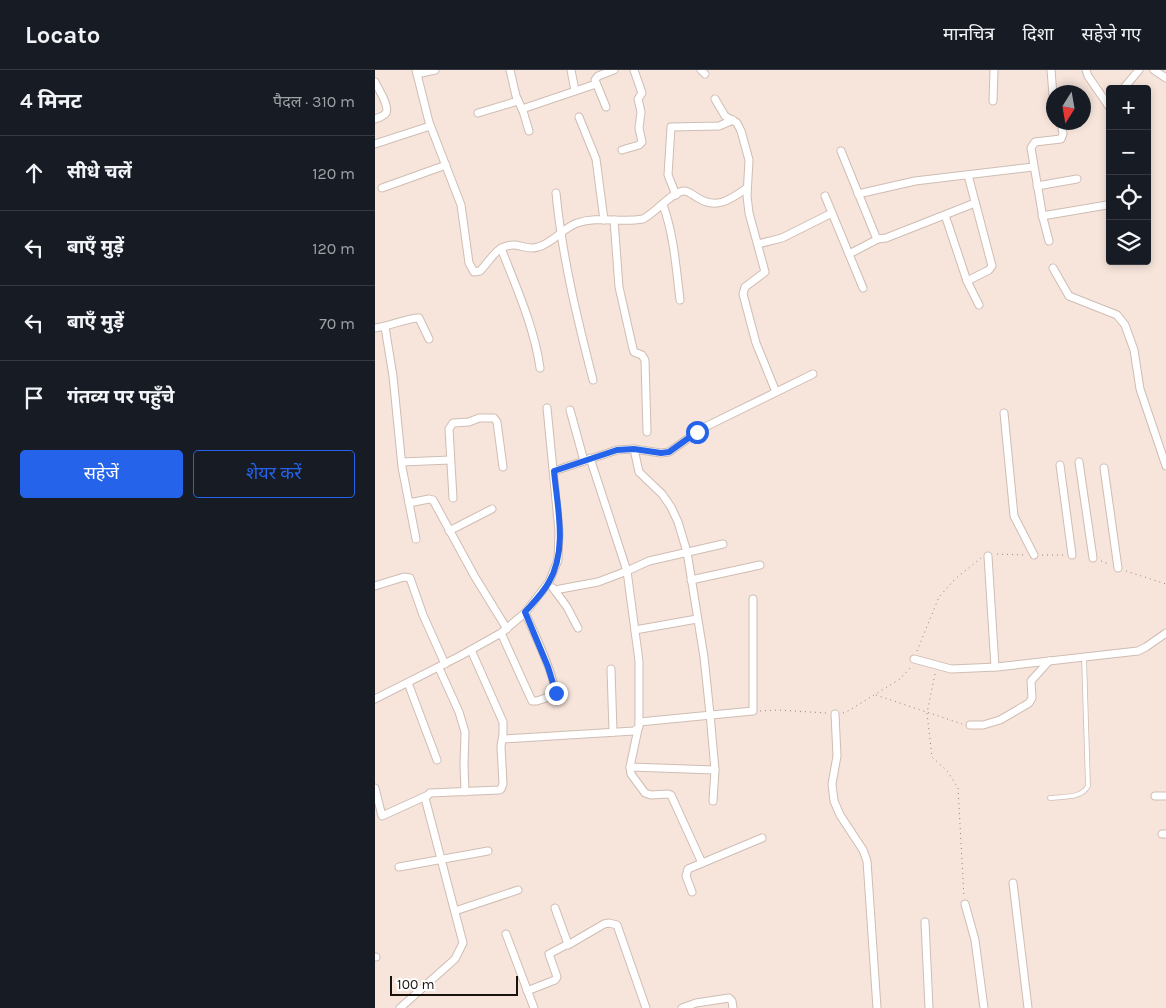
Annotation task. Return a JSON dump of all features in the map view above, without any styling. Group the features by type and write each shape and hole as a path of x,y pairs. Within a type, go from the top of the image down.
{"street":[{"path":"435,70 417,72 430,126 461,205 469,263 473,272 480,271 505,246 516,245 536,248 577,223 643,219 650,216 676,195 685,191 709,203 720,204 747,188"},
{"path":"509,70 517,101 522,109 529,131"},
{"path":"571,70 575,91"},
{"path":"606,107 595,80 598,76 614,70"},
{"path":"622,150 639,145 642,142 639,128 641,112 639,99 642,93 634,70"},
{"path":"993,70 993,101"},
{"path":"1051,70 1052,85"},
{"path":"1086,70 1106,102"},
{"path":"1126,85 1139,70"},
{"path":"1154,70 1166,78"},
{"path":"375,82 386,103 387,110 385,115 375,119"},
{"path":"522,109 596,84"},
{"path":"715,99 725,116 733,120 740,127 749,160 747,188 749,213 765,272 745,287 743,294 756,343 776,392"},
{"path":"478,113 517,101"},
{"path":"579,117 596,159 603,220"},
{"path":"676,195 668,175 671,127 719,126 733,120"},
{"path":"375,144 430,126"},
{"path":"1049,240 1042,216 1030,152 1031,146 1035,142 1061,139 1062,130"},
{"path":"841,151 878,239"},
{"path":"382,188 446,165"},
{"path":"858,194 915,181 1033,167"},
{"path":"967,280 989,270 992,266 968,175"},
{"path":"1037,186 1077,179"},
{"path":"556,193 560,234 573,299 593,380"},
{"path":"825,196 863,288"},
{"path":"849,254 878,239 886,238 975,203"},
{"path":"663,205 668,217 674,246 680,300"},
{"path":"1042,216 1106,205"},
{"path":"758,244 787,236 832,214"},
{"path":"945,215 967,280 979,305"},
{"path":"614,220 619,287 633,349 642,355 645,360 647,432"},
{"path":"501,248 530,325 541,368"},
{"path":"1053,268 1069,296 1117,315 1125,325 1134,350 1140,389 1166,466"},
{"path":"375,328 419,318 429,339"},
{"path":"385,327 393,376 402,462 415,539"},
{"path":"554,471 617,450 634,449 661,453 669,452 703,428 813,374"},
{"path":"375,699 442,666 504,631 525,612 549,582 555,570 559,550 559,530 547,408"},
{"path":"570,410 627,572 639,678 638,725 630,767 631,774 645,793 651,795 668,794 671,796 702,863"},
{"path":"1004,413 1014,516 1034,555"},
{"path":"453,498 450,426 453,423 492,417 497,422 503,467"},
{"path":"634,449 639,472 662,494 671,507 678,522 687,552 704,657 710,714 715,770 713,801"},
{"path":"402,462 450,460"},
{"path":"1079,462 1093,558"},
{"path":"1060,465 1072,555"},
{"path":"1104,468 1118,568"},
{"path":"409,503 433,500 504,631 532,701 537,702 554,695 556,691 525,612"},
{"path":"449,531 492,508"},
{"path":"555,590 598,582 627,572 649,561 723,544"},
{"path":"988,556 995,667"},
{"path":"691,580 760,566"},
{"path":"375,586 404,577 410,578 465,732 465,792"},
{"path":"549,582 567,607 578,628"},
{"path":"503,739 634,731 638,725 710,714 753,711 753,599"},
{"path":"635,630 697,618"},
{"path":"914,659 951,669 995,667 1084,658 1138,651 1166,633"},
{"path":"375,788 376,804 381,815 384,816 430,793 499,790 503,788 501,719 471,650"},
{"path":"970,725 983,725 999,720 1029,704 1032,698 1031,681 1050,661"},
{"path":"611,669 613,732"},
{"path":"408,683 437,760"},
{"path":"835,714 837,756 832,791 837,808 863,850 867,861 877,1008"},
{"path":"630,767 715,770"},
{"path":"400,1008 437,976 462,948 463,938 427,807 427,796"},
{"path":"1155,796 1166,796"},
{"path":"692,892 685,874 688,869 762,838"},
{"path":"399,867 488,851"},
{"path":"1013,883 1028,1008"},
{"path":"455,911 518,890"},
{"path":"965,904 975,940 984,1008"},
{"path":"555,908 568,945"},
{"path":"925,922 929,1008"},
{"path":"527,991 557,978 549,954 609,923 617,925 646,1008"},
{"path":"505,934 534,1008"},
{"path":"682,1008 696,1003 725,998 731,999 733,1008"}],"lane":[{"path":"1050,798 1080,795 1087,786 1084,658"}],"path":[{"path":"753,711 778,710 835,714 848,711 900,679 908,672 939,597 955,579 979,559 994,554 1072,555"},
{"path":"1093,558 1136,575 1166,584"},
{"path":"937,666 927,713 932,757 948,772 959,788 965,904"},
{"path":"875,695 959,724 970,725"}],"route":[{"path":"556,693 548,667 525,612 549,582 558,560 559,530 554,471 617,450 634,449 661,453 669,452 697,432"}]}
